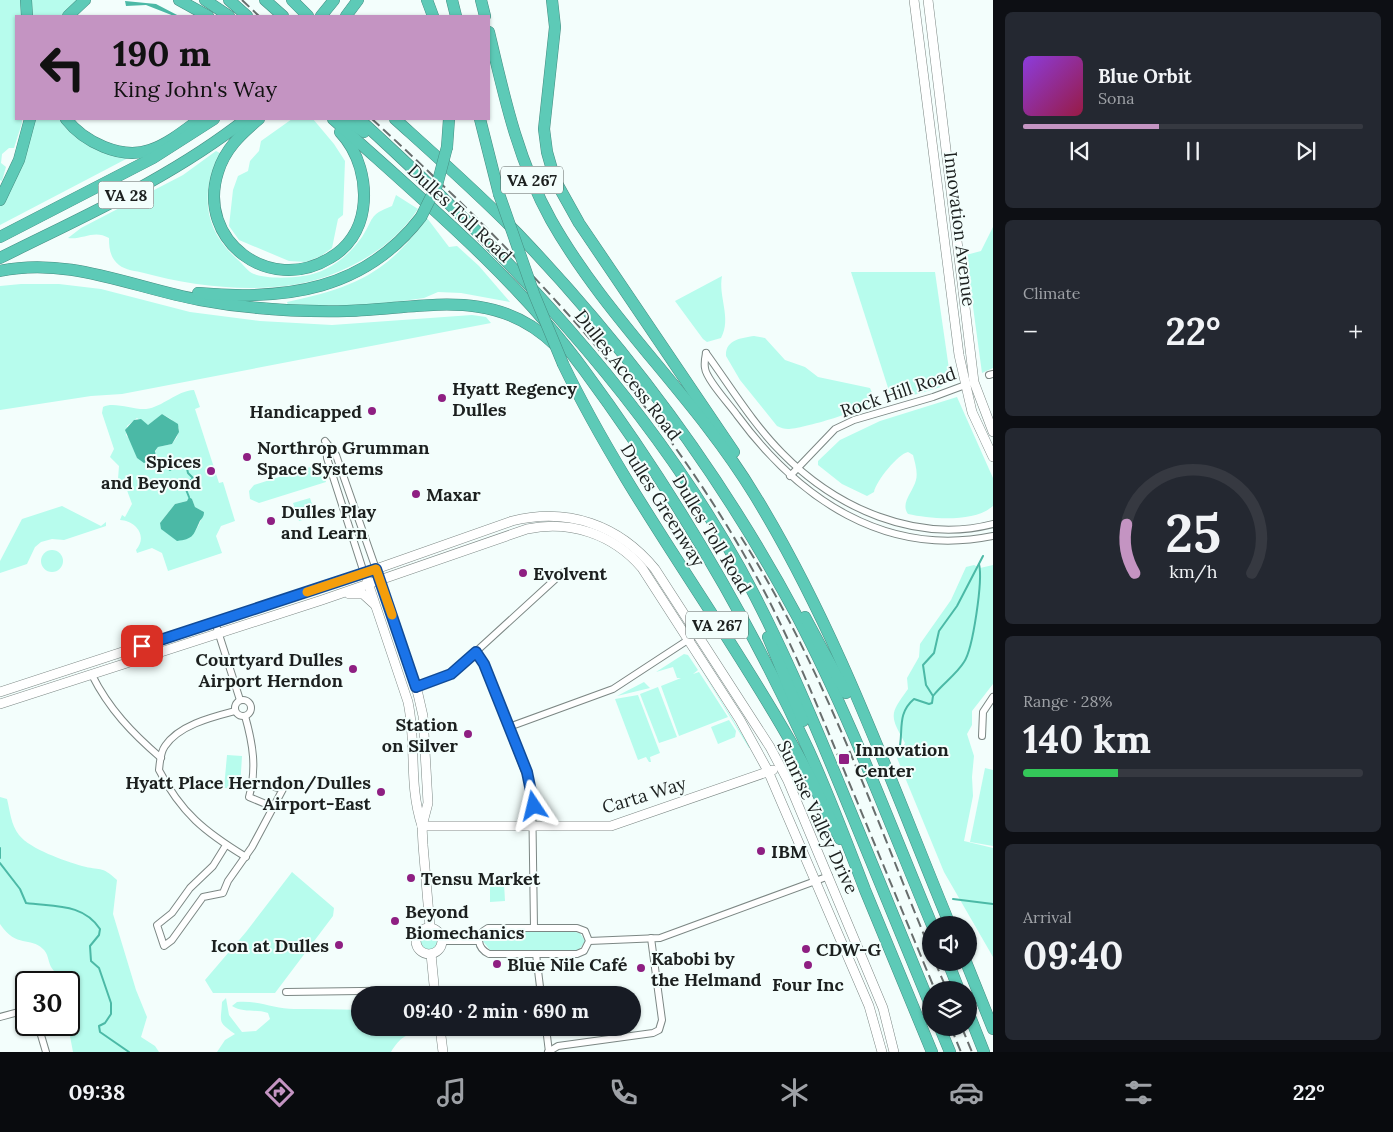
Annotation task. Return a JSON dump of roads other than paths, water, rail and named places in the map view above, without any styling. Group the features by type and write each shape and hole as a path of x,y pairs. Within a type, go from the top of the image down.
{"highway":[{"path":"26,0 27,15"},
{"path":"69,15 85,0"},
{"path":"179,0 207,15"},
{"path":"188,0 208,15"},
{"path":"205,0 228,15"},
{"path":"229,0 246,15"},
{"path":"265,0 282,15"},
{"path":"292,0 307,15"},
{"path":"347,15 358,0"},
{"path":"427,0 433,15"},
{"path":"452,0 456,15"},
{"path":"481,0 485,15"},
{"path":"552,0 554,27 544,129 547,152 555,180 579,223 733,449 753,492"},
{"path":"322,15 332,3"},
{"name":"VA 267","path":"490,36 518,145 550,219 585,272 703,421 753,492 786,548 816,606 946,916"},
{"path":"0,200 19,160 30,120"},
{"path":"67,120 92,141 113,149 134,153 154,148 198,120"},
{"name":"VA 28","path":"0,237 139,166 212,120"},
{"name":"VA 28","path":"0,258 167,173 208,147 245,120"},
{"path":"257,120 236,138 223,160 214,186 215,207 223,232 238,251 260,266 285,271 315,266 339,253 353,236 362,213 363,184 355,156 343,136 327,120"},
{"name":"Dulles Toll Road","path":"334,120 445,221 506,281 584,370 677,508 742,618 783,696 839,820 865,889 932,1052"},
{"path":"347,120 451,205"},
{"name":"Dulles Access Road","path":"360,120 512,265 618,385 678,468 728,548 762,610 800,689 922,985"},
{"name":"Dulles Access Road","path":"396,120 515,231 589,312 652,391 718,486 783,592 826,675 928,916"},
{"path":"405,120 451,170"},
{"path":"110,278 216,294 265,294 309,289 346,278 374,263 403,239 421,217 437,185 447,147 449,120"},
{"name":"Dulles Greenway","path":"480,120 499,194 531,288 563,364 592,421 632,491 792,744 865,889"},
{"path":"0,272 45,267 69,269 202,300 272,309 367,310 450,303 491,308 523,320 544,334 603,398"},
{"path":"718,486 743,516 823,647 853,706 893,804 917,846"},
{"path":"728,548 830,786 839,820"},
{"path":"970,971 993,1029"},
{"path":"977,1034 984,1052"},
{"path":"943,1036 950,1052"}],"main road":[{"name":"Innovation Avenue","path":"914,0 964,385 972,412 993,457"},
{"name":"Innovation Avenue","path":"928,0 974,382 993,432"},
{"name":"Sunrise Valley Drive","path":"0,692 364,573 520,519 550,516 576,518 606,528 636,548 656,569 780,767 829,876 883,1008 894,1052"},
{"name":"Sunrise Valley Drive","path":"0,704 220,634 526,529 550,526 570,527 589,532 610,541 633,558 653,583 745,728 768,771 869,1006 882,1052"},
{"path":"376,569 416,687 423,716 428,802 422,826"},
{"path":"364,573 378,609 410,711 415,804 422,826 430,927"},
{"path":"322,600 359,593 367,596 378,609"},
{"name":"Carta Way","path":"422,826 610,826 780,767"},
{"path":"430,927 438,930 443,941 441,948 431,954 419,949 416,941 421,930 430,927"},
{"path":"431,954 434,986"},
{"path":"441,1036 443,1052"}],"street":[{"path":"993,524 965,529 936,530 902,524 873,515 846,502 798,467 764,433 706,353 705,370 756,440 790,476 850,517 889,532 944,542 993,536"},
{"name":"Rock Hill Road","path":"790,476 835,429 854,420 974,382"},
{"path":"364,573 327,458 326,441 336,455 376,569"},
{"path":"416,687 451,674 562,573"},
{"path":"215,622 240,700"},
{"path":"509,727 613,689 697,634"},
{"path":"476,652 484,664 532,790 534,928"},
{"path":"92,675 107,704 139,740 161,758"},
{"path":"982,736 983,712 993,697"},
{"path":"240,700 246,700 251,706 251,711 245,716 238,715 235,710 236,703 240,700"},
{"path":"235,710 209,718 176,736 164,747 159,770 177,801 198,824 246,857"},
{"path":"245,716 254,755 253,782 249,797 274,808"},
{"path":"226,845 213,866 190,888 172,913 157,925 164,946 172,940 204,897 223,893 228,880 246,857 274,808 283,789 253,782"},
{"path":"589,941 660,938 829,876"},
{"path":"488,928 534,928 581,929 588,937 587,948 580,954 489,954 483,951 479,941 481,933 488,928"},
{"path":"547,1036 549,1051 558,1046 653,1033 659,1030 662,1020 651,938"},
{"path":"443,941 479,941"},
{"path":"536,954 540,986"},
{"path":"286,992 351,992"},
{"path":"0,1017 15,1013"},
{"path":"41,1036 46,1052"}],"waterway":[{"path":"156,458 170,470 183,461 186,464 188,473 193,478 185,487 189,497"},
{"path":"933,696 926,685 923,665 934,653 939,631 957,606 983,556"},
{"path":"898,754 902,718 908,705 914,699 929,704 932,703 933,696 961,667 967,655 974,629 980,584 979,564"},
{"path":"0,848 0,858"},
{"path":"0,863 20,889 26,903 76,910 93,921 100,929 99,935 90,946 91,961 99,968 111,1003 111,1014 105,1023 99,1026 100,1032 129,1052"},
{"path":"953,899 993,904"}],"railway":[{"path":"242,0 258,15"},
{"path":"373,120 484,225 587,336 681,456 723,520 762,587 796,657 931,981"},
{"path":"741,537 770,586 822,688 922,930"},
{"path":"939,971 943,981"},
{"path":"954,1036 961,1052"},
{"path":"965,1036 972,1052"}],"place":[{"name":"Hyatt Regency Dulles","path":"442,398"},
{"name":"Handicapped","path":"372,411"},
{"name":"Northrop Grumman Space Systems","path":"247,457"},
{"name":"Spices and Beyond","path":"211,471"},
{"name":"Maxar","path":"416,494"},
{"name":"Dulles Play and Learn","path":"271,521"},
{"name":"Evolvent","path":"523,573"},
{"name":"Courtyard Dulles Airport Herndon","path":"353,669"},
{"name":"Station on Silver","path":"468,734"},
{"name":"Innovation Center","path":"844,759"},
{"name":"Hyatt Place Herndon/Dulles Airport-East","path":"381,792"},
{"name":"IBM","path":"761,851"},
{"name":"Tensu Market","path":"411,878"},
{"name":"Beyond Biomechanics","path":"395,921"},
{"name":"Icon at Dulles","path":"339,945"},
{"name":"CDW-G","path":"806,949"},
{"name":"Blue Nile Café","path":"497,964"},
{"name":"Four Inc","path":"808,965"},
{"name":"Kabobi by the Helmand","path":"641,968"}]}
